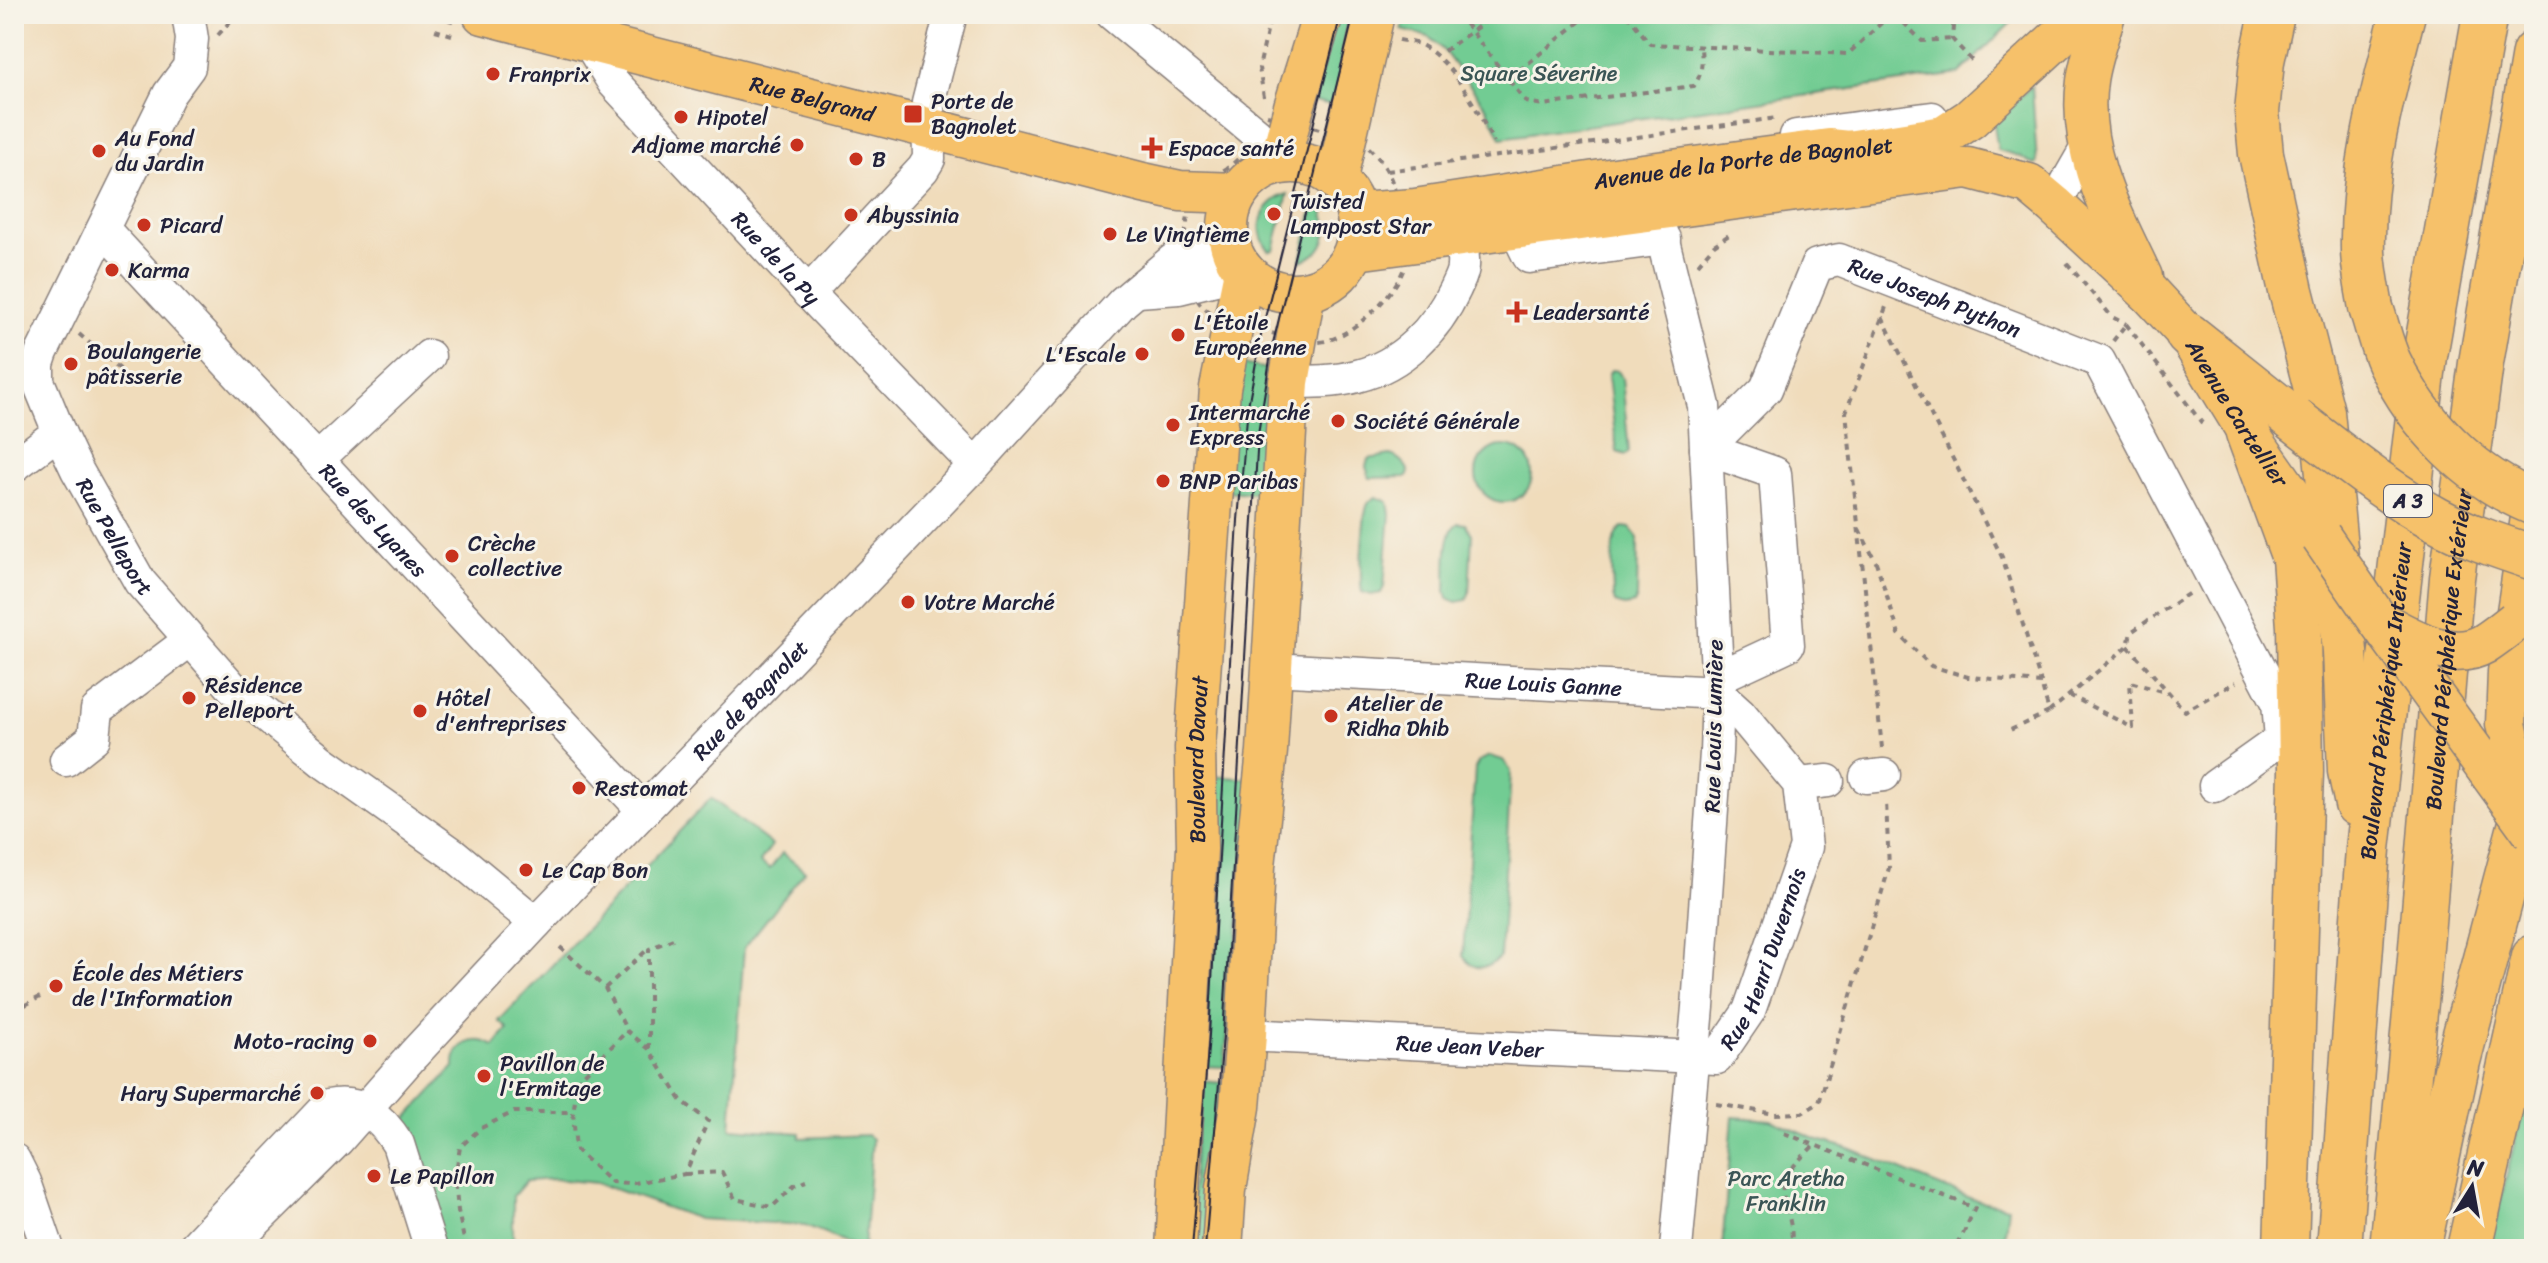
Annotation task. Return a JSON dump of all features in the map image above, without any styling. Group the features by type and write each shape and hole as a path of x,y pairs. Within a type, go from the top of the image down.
{"highway":[{"path":"2272,14 2262,61 2257,112 2261,154 2322,412 2345,651 2350,771 2368,849"},
{"path":"2403,14 2372,145 2364,204 2363,255 2371,308 2387,358 2407,396 2431,427 2457,454 2489,479 2534,500"},
{"name":"Boulevard Périphérique Intérieur","path":"2339,1249 2368,849 2425,356 2485,14"},
{"name":"Boulevard Périphérique Extérieur","path":"2392,1249 2452,578 2481,363 2534,53"},
{"name":"A 3","path":"2188,335 2374,479 2436,519 2487,543 2534,558"},
{"path":"2227,431 2294,558 2299,627 2301,771 2286,1249"},
{"path":"2418,1249 2458,1061 2532,802 2534,748"},
{"path":"2469,1249 2534,957"}],"main road":[{"path":"1274,166 1323,14"},
{"name":"Avenue de la Porte de Bagnolet","path":"1350,209 1415,209 1628,176 1829,149 1848,151 1944,136 1970,119 2084,14"},
{"path":"2105,14 2087,80 2086,123 2095,172 2138,309"},
{"name":"Rue Belgrand","path":"467,24 525,19 588,41 1143,183 1180,191 1238,193"},
{"path":"1350,209 1316,167 1302,163 1274,166 1251,178 1238,193 1230,213 1228,230 1238,257 1271,290 1305,292 1335,279 1348,264 1350,209 1383,26"},
{"path":"1659,224 1655,199 1660,188 1826,165 1848,151"},
{"name":"Avenue de la Porte de Bagnolet","path":"1350,209 1460,236 1515,228 1659,224 1968,168 2029,184 2054,205 2138,309"},
{"name":"Boulevard Davout","path":"1176,1249 1197,849 1195,748 1220,388 1238,257"},
{"path":"1222,1249 1226,1189 1240,1107 1246,1035 1289,382 1305,292"},
{"name":"Avenue Cartellier","path":"2138,309 2188,335 2227,431 2321,537 2378,620 2532,802"},
{"path":"2532,802 2506,724 2508,672 2534,500"},
{"path":"2378,620 2428,645 2467,651 2482,645 2515,621"}],"street":[{"name":"Rue Pelleport","path":"188,14 192,39 189,67 169,94 38,364 26,374 140,582 232,687 322,761 453,854 536,923"},
{"path":"808,293 929,159 928,103 951,14"},
{"path":"1112,14 1257,134 1274,166"},
{"path":"1350,209 1413,190 1948,116 1963,107 2054,14"},
{"name":"Rue de la Py","path":"588,41 613,82 808,293 975,465"},
{"path":"1903,123 1944,136"},
{"path":"2054,205 2089,144"},
{"name":"Rue Louis Lumière","path":"1659,224 1704,406 1717,686 1716,753 1694,1059 1676,1249"},
{"name":"Rue des Lyanes","path":"104,230 644,811"},
{"path":"1289,382 1358,376 1381,367 1410,348 1439,319 1461,276 1460,236"},
{"name":"Rue de Bagnolet","path":"228,1249 338,1140 536,923 975,465 1123,302 1138,291 1179,288 1238,257"},
{"name":"Rue Joseph Python","path":"1706,449 1766,389 1817,265 1839,260 2099,361 2278,702 2281,739 2215,786"},
{"path":"317,460 429,356"},
{"path":"14,466 35,447 59,432"},
{"path":"1706,449 1775,473 1788,645 1717,686"},
{"path":"66,760 94,738 97,710 190,640"},
{"name":"Rue Louis Ganne","path":"1272,669 1717,686"},
{"name":"Rue Henri Duvernois","path":"1694,1059 1717,1058 1749,1011 1806,847 1813,783 1740,713 1717,686"},
{"name":"Rue Jean Veber","path":"1246,1035 1694,1059"},
{"path":"192,1249 328,1106 345,1102 364,1108 389,1129 398,1144 431,1249"},
{"path":"14,1160 23,1206 48,1249"}],"path":[{"path":"1267,115 1259,68 1271,14"},
{"path":"1458,14 1526,102 1543,105 1694,86 1700,78 1701,47"},
{"path":"1444,51 1496,14"},
{"path":"1510,78 1589,14"},
{"path":"1627,14 1650,44 1848,54 1893,14 1922,41 1952,39"},
{"path":"1954,14 1952,39 1974,63"},
{"path":"435,30 467,24"},
{"path":"1383,26 1422,45 1439,58 1475,104 1494,143"},
{"path":"1358,139 1369,147 1395,186"},
{"name":"Avenue de la Porte de Bagnolet","path":"1387,171 1629,139"},
{"path":"1697,266 1701,257 1733,232"},
{"path":"2061,255 2112,317 2138,309"},
{"path":"1321,342 1357,325 1378,307 1402,274 1406,256"},
{"path":"1713,1103 1788,1114 1802,1113 1819,1103 1889,868 1875,776 1858,527 1846,412 1896,282"},
{"name":"Avenue Cartellier","path":"2138,309 2227,431"},
{"path":"59,317 121,370"},
{"path":"1882,317 2002,557 2049,712"},
{"path":"1858,527 1876,562 1899,634 1931,666 1968,677 2041,683"},
{"path":"2006,732 2049,712 2128,646 2131,632 2213,577"},
{"path":"2128,646 2185,711 2260,667"},
{"path":"2069,695 2133,728 2130,682 2170,694"},
{"path":"605,988 649,949 673,939"},
{"path":"560,947 605,988 627,1031 649,1049 681,1100 708,1121 685,1174"},
{"path":"649,949 649,1049"},
{"path":"14,1032 21,1028 14,1013 40,997"},
{"path":"627,1031 579,1079 573,1112 576,1150 612,1183 630,1184 685,1174 722,1172 735,1199 772,1207 795,1185 806,1181"},
{"path":"466,1249 455,1178 460,1147 481,1128 514,1112 573,1112"},
{"path":"1784,1133 1975,1208 1953,1249"},
{"path":"1790,1249 1791,1221 1782,1189 1790,1170 1814,1145"}],"green space":[{"path":"1336,14 1360,14 1337,106 1314,101"},
{"name":"Square Séverine","path":"1406,14 2020,14 1959,74 1501,138 1487,108 1444,51 1429,37 1402,30"},
{"path":"2032,86 2037,164 2034,165 2019,156 1998,150 1993,120"},
{"path":"1288,194 1274,250 1270,251 1261,234 1262,217 1272,203"},
{"path":"1319,204 1326,221 1325,238 1317,252 1301,261 1314,205"},
{"path":"1237,363 1278,371 1271,494 1223,491"},
{"path":"1611,370 1618,371 1622,378 1629,452 1626,455 1617,452 1608,376"},
{"path":"1504,446 1524,454 1532,474 1524,494 1504,502 1484,494 1476,474 1484,454"},
{"path":"1390,455 1404,464 1409,473 1407,477 1370,478 1366,467 1368,459"},
{"path":"1376,497 1388,502 1390,514 1384,587 1381,593 1371,595 1362,592 1362,549 1367,506"},
{"path":"1458,523 1465,524 1472,534 1469,593 1467,600 1456,602 1448,598 1446,591 1446,564 1450,535"},
{"path":"1623,527 1630,528 1638,538 1637,598 1634,604 1624,606 1615,603 1612,569 1615,539"},
{"path":"1490,756 1503,760 1511,771 1500,957 1490,965 1476,967 1463,956 1475,768 1479,761"},
{"path":"1207,776 1254,779 1224,1067 1201,1066"},
{"path":"711,798 772,845 760,862 770,869 782,853 805,871 744,948 731,1128 800,1133 800,1138 867,1135 872,1139 864,1249 805,1225 699,1219 597,1183 554,1179 526,1181 513,1196 513,1249 443,1249 403,1122 454,1067 461,1047 472,1041 494,1046 508,1029 499,1021"},
{"path":"2534,1062 2534,1249 2489,1249 2528,1086"},
{"path":"1200,1081 1223,1083 1210,1249 1188,1249"},
{"name":"Parc Aretha Franklin","path":"1733,1117 1771,1120 1972,1199 2008,1207 2003,1249 1722,1249"}],"tram line":[{"path":"1192,1249 1209,1035 1238,520 1248,406 1262,330 1341,14"},
{"path":"1205,1249 1223,1036 1258,434 1272,347 1354,14"}],"place":[{"name":"Franprix","path":"493,74"},
{"name":"Porte de Bagnolet","path":"913,114"},
{"name":"Hipotel","path":"681,117"},
{"name":"Adjame marché","path":"797,145"},
{"name":"Espace santé","path":"1152,148"},
{"name":"Au Fond du Jardin","path":"99,151"},
{"name":"B","path":"856,159"},
{"name":"Twisted Lamppost Star","path":"1274,214"},
{"name":"Abyssinia","path":"851,215"},
{"name":"Picard","path":"144,225"},
{"name":"Le Vingtième","path":"1110,234"},
{"name":"Karma","path":"112,270"},
{"name":"Leadersanté","path":"1517,312"},
{"name":"L'Étoile Européenne","path":"1178,335"},
{"name":"L'Escale","path":"1142,354"},
{"name":"Boulangerie pâtisserie","path":"71,364"},
{"name":"Société Générale","path":"1338,421"},
{"name":"Intermarché Express","path":"1173,425"},
{"name":"BNP Paribas","path":"1163,481"},
{"name":"Crèche collective","path":"452,556"},
{"name":"Votre Marché","path":"908,602"},
{"name":"Résidence Pelleport","path":"189,698"},
{"name":"Hôtel d'entreprises","path":"420,711"},
{"name":"Atelier de Ridha Dhib","path":"1331,716"},
{"name":"Restomat","path":"579,788"},
{"name":"Le Cap Bon","path":"526,870"},
{"name":"École des Métiers de l'Information","path":"56,986"},
{"name":"Moto-racing","path":"370,1041"},
{"name":"Pavillon de l'Ermitage","path":"484,1076"},
{"name":"Hary Supermarché","path":"317,1093"},
{"name":"Le Papillon","path":"374,1176"}]}
